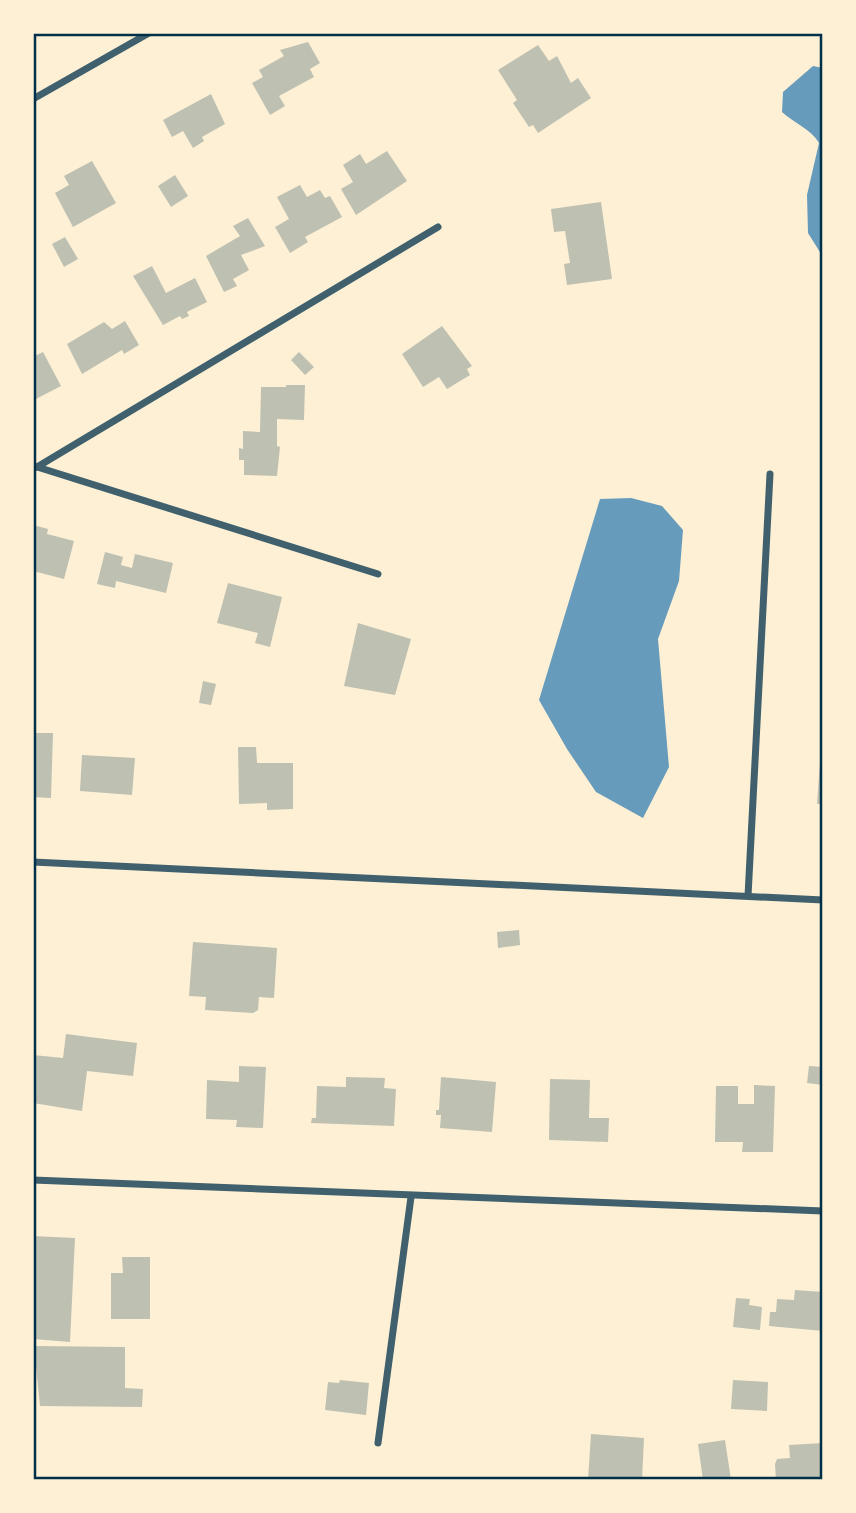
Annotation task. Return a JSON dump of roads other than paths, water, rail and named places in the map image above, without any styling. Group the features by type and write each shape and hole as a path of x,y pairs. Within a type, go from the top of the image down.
{"street":[{"path":"33,99 149,33"},
{"path":"35,466 438,227"},
{"path":"35,466 378,574"},
{"path":"748,896 770,474"},
{"path":"33,862 823,900"},
{"path":"33,1180 411,1197 823,1211"},
{"path":"378,1443 411,1197"}],"water":[{"path":"813,66 823,68 823,257 808,233 807,195 819,143 807,130 782,112 783,92"},
{"path":"631,498 662,506 683,530 679,581 658,639 669,767 643,818 596,792 539,700 600,499"}]}
